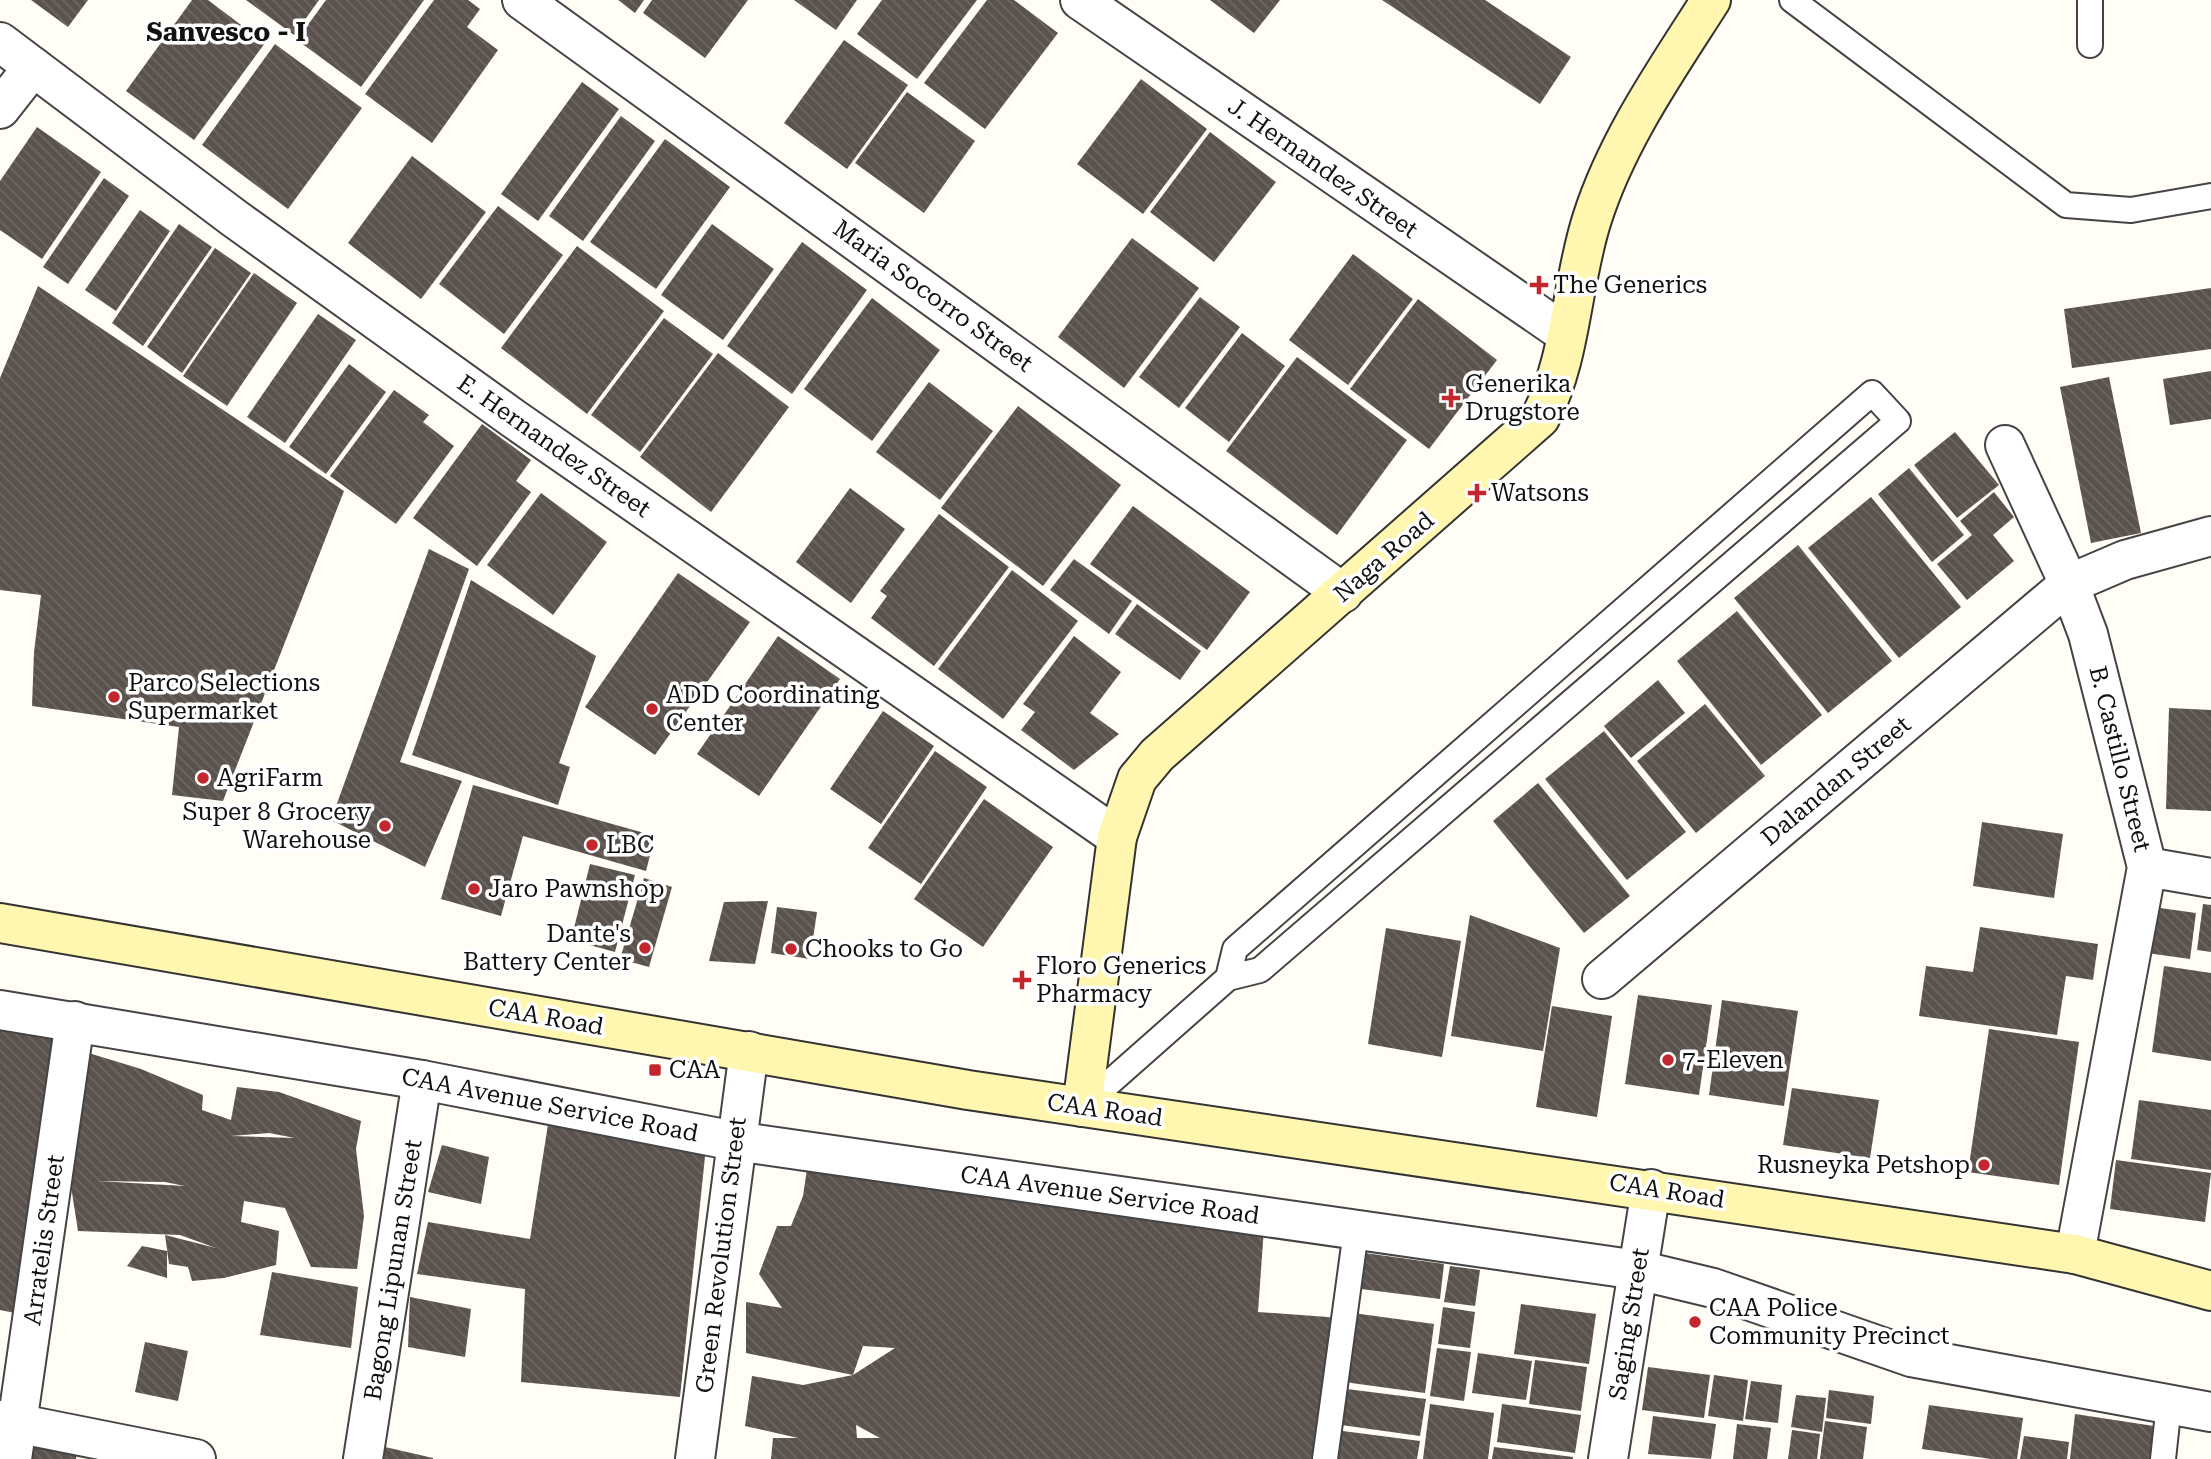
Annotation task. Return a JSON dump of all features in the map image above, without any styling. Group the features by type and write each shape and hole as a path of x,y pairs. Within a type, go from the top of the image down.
{"main road":[{"name":"Naga Road","path":"1082,1107 1117,837 1137,779 1157,755 1540,418 1557,387 1580,260 1600,195 1649,96 1711,0"},
{"name":"CAA Road","path":"0,923 1082,1107 1651,1189 2075,1254 2211,1291"}],"street":[{"name":"Maria Socorro Street","path":"522,0 1343,593"},
{"name":"J. Hernandez Street","path":"1080,0 1566,334"},
{"name":"E. Hernandez Street","path":"0,42 234,218 514,419 1117,837"},
{"path":"0,109 33,66"},
{"name":"B. Castillo Street","path":"2005,445 2069,584 2088,634 2147,867 2075,1254"},
{"name":"Dalandan Street","path":"1602,979 2069,584 2125,560 2211,536"},
{"path":"2147,867 2211,878"},
{"name":"CAA Avenue Service Road","path":"0,1010 422,1080 735,1140 1638,1270 1713,1288 1911,1357 2211,1412"},
{"name":"Arratelis Street","path":"10,1434 75,1021"},
{"name":"Green Revolution Street","path":"695,1459 735,1140 749,1051"},
{"name":"Bagong Lipunan Street","path":"363,1459 422,1080"},
{"name":"Saging Street","path":"1608,1459 1651,1189"},
{"path":"10,1434 196,1459"}],"lane":[{"path":"1792,0 2066,205 2132,210 2211,196"},
{"path":"2090,0 2090,45"},
{"path":"1082,1107 1228,978 1261,970 1898,421 1872,393 1235,949 1228,978"},
{"path":"1810,449 1835,475"},
{"path":"1520,701 1543,726"},
{"path":"1325,1459 1356,1231"},
{"path":"2163,1459 2169,1404"}],"building":[{"path":"31,0 88,0 68,27"},
{"path":"192,0 208,0 265,43 194,140 126,91"},
{"path":"246,0 319,0 294,35"},
{"path":"326,0 424,0 361,87 297,40"},
{"path":"434,0 468,0 480,9 467,27 498,50 432,143 365,94"},
{"path":"618,0 644,0 635,13"},
{"path":"652,0 748,0 705,58 643,13"},
{"path":"794,0 857,0 836,30"},
{"path":"882,0 977,0 917,79 857,34"},
{"path":"987,0 1014,0 1058,33 985,129 924,83"},
{"path":"1210,0 1280,0 1254,33"},
{"path":"1382,0 1485,0 1571,57 1540,104"},
{"path":"844,40 908,85 847,169 784,123"},
{"path":"275,44 362,108 288,209 202,145"},
{"path":"1141,79 1207,129 1143,214 1077,164"},
{"path":"582,82 619,109 538,221 501,194"},
{"path":"907,92 975,141 924,213 855,163"},
{"path":"621,116 655,141 583,241 549,216"},
{"path":"37,127 101,172 42,259 0,230 0,181"},
{"path":"1210,132 1276,182 1214,262 1150,212"},
{"path":"665,139 730,187 656,289 590,242"},
{"path":"412,156 486,212 421,299 348,243"},
{"path":"104,178 129,196 68,284 43,267"},
{"path":"498,206 563,255 504,334 439,284"},
{"path":"140,210 170,231 116,311 85,290"},
{"path":"179,224 212,247 143,346 112,323"},
{"path":"712,224 774,269 723,340 661,295"},
{"path":"1132,238 1199,288 1124,388 1058,337"},
{"path":"802,242 867,290 792,394 727,346"},
{"path":"577,246 664,311 587,414 501,348"},
{"path":"215,248 251,273 182,373 147,347"},
{"path":"1353,254 1413,299 1348,385 1289,340"},
{"path":"254,273 297,303 227,406 183,376"},
{"path":"38,286 344,491 223,801 172,795 179,727 32,706 34,652 41,595 0,590 0,378"},
{"path":"2211,288 2211,349 2072,368 2064,309"},
{"path":"1200,297 1240,327 1179,408 1139,377"},
{"path":"872,298 940,350 872,441 804,389"},
{"path":"1418,299 1497,360 1429,449 1350,389"},
{"path":"318,314 356,340 285,443 247,417"},
{"path":"664,318 713,354 640,452 591,415"},
{"path":"1242,333 1285,366 1229,442 1185,408"},
{"path":"718,353 789,407 711,512 640,457"},
{"path":"1297,357 1407,440 1337,535 1226,451"},
{"path":"349,364 386,392 326,474 289,447"},
{"path":"2211,371 2211,419 2170,425 2163,379"},
{"path":"2109,377 2141,533 2091,543 2060,387"},
{"path":"929,382 993,431 940,500 876,452"},
{"path":"394,390 429,415 423,422 454,446 396,524 330,476"},
{"path":"1018,406 1121,485 1043,586 941,508"},
{"path":"482,424 531,460 516,481 531,492 477,566 413,518"},
{"path":"1955,432 1999,485 1957,518 1914,465"},
{"path":"1909,468 1964,535 1932,562 1878,494"},
{"path":"850,488 905,529 851,603 796,562"},
{"path":"1994,492 2014,517 1993,535 2014,561 1967,600 1937,564 1972,535 1960,521"},
{"path":"541,493 607,542 553,615 487,565"},
{"path":"1871,497 1961,607 1899,658 1808,548"},
{"path":"1133,506 1250,592 1207,650 1090,564"},
{"path":"939,514 1009,567 934,666 871,618 887,596 880,591"},
{"path":"1798,545 1892,661 1828,713 1734,598"},
{"path":"429,549 469,569 400,762 462,781 425,867 331,820"},
{"path":"1074,559 1132,601 1109,634 1050,590"},
{"path":"1012,570 1078,621 1003,719 938,669"},
{"path":"678,573 750,622 655,755 585,707"},
{"path":"471,580 596,656 559,763 570,767 558,805 412,755"},
{"path":"1137,604 1201,651 1180,680 1115,634"},
{"path":"1737,611 1822,715 1761,765 1677,661"},
{"path":"778,636 840,679 759,796 697,754"},
{"path":"1074,636 1121,672 1090,713 1119,734 1074,770 1021,730 1035,712 1023,704"},
{"path":"1658,680 1685,713 1631,758 1604,726"},
{"path":"1705,704 1765,776 1696,833 1637,761"},
{"path":"2169,708 2211,710 2211,811 2166,809"},
{"path":"883,711 934,746 881,824 830,789"},
{"path":"1604,731 1686,832 1627,880 1545,779"},
{"path":"935,751 987,787 921,884 868,848"},
{"path":"1538,783 1630,896 1584,933 1493,821"},
{"path":"473,785 655,836 646,871 523,836 501,916 441,899"},
{"path":"984,799 1053,847 983,947 914,899"},
{"path":"1982,822 2063,834 2054,898 1973,886"},
{"path":"590,864 635,875 615,952 571,940"},
{"path":"644,878 672,887 649,967 620,959"},
{"path":"768,901 755,964 709,961 724,902"},
{"path":"2203,904 2211,905 2211,952 2197,950"},
{"path":"777,907 817,912 810,959 771,953"},
{"path":"2153,907 2196,913 2190,959 2147,953"},
{"path":"1470,915 1560,948 1543,1051 1451,1036"},
{"path":"1980,927 2098,944 2093,980 2066,976 2057,1035 1919,1016 1926,966 1973,972"},
{"path":"1386,928 1461,941 1442,1057 1368,1044"},
{"path":"2164,966 2211,973 2211,1061 2152,1052"},
{"path":"1638,995 1712,1005 1699,1095 1625,1084"},
{"path":"1722,1000 1798,1011 1784,1106 1709,1095"},
{"path":"1552,1006 1612,1016 1597,1117 1536,1107"},
{"path":"0,1022 67,1033 20,1314 0,1310"},
{"path":"1989,1029 2079,1042 2059,1185 1968,1172"},
{"path":"82,1051 141,1069 203,1095 202,1110 231,1120 237,1087 279,1092 361,1121 356,1149 364,1216 357,1269 311,1267 285,1208 244,1201 241,1222 279,1231 276,1265 224,1278 192,1281 188,1267 169,1264 165,1235 216,1248 180,1235 78,1231 70,1180","holes":["269,1133 295,1138 231,1136","97,1181 165,1182 185,1186"]},
{"path":"1792,1088 1879,1100 1870,1158 1783,1145"},
{"path":"2139,1100 2211,1110 2211,1170 2131,1159"},
{"path":"549,1118 706,1147 680,1397 521,1382 525,1289 417,1274 428,1222 530,1239"},
{"path":"442,1145 489,1157 481,1204 428,1192"},
{"path":"2116,1160 2211,1173 2205,1222 2110,1209"},
{"path":"808,1162 878,1172 876,1182 1009,1191 1264,1228 1258,1312 1341,1318 1322,1459 771,1459 773,1438 798,1438 745,1426 752,1376 803,1385 853,1375 746,1353 746,1302 782,1308 759,1274 777,1226 791,1226 803,1196","holes":["863,1346 895,1348 853,1375","856,1425 880,1438 857,1438"]},
{"path":"142,1246 167,1251 167,1278 127,1266"},
{"path":"1365,1253 1444,1264 1440,1299 1361,1289"},
{"path":"1450,1266 1480,1270 1475,1306 1444,1302"},
{"path":"272,1272 358,1287 351,1348 260,1335"},
{"path":"410,1297 471,1309 465,1357 408,1347"},
{"path":"1521,1304 1596,1314 1589,1364 1514,1354"},
{"path":"1443,1307 1475,1312 1470,1348 1438,1344"},
{"path":"1353,1313 1434,1324 1425,1393 1344,1382"},
{"path":"145,1342 188,1351 178,1401 135,1392"},
{"path":"1437,1348 1471,1352 1464,1401 1430,1396"},
{"path":"1478,1353 1532,1361 1526,1400 1472,1393"},
{"path":"1535,1360 1587,1367 1581,1411 1529,1404"},
{"path":"1648,1367 1710,1375 1704,1418 1642,1410"},
{"path":"1714,1375 1748,1380 1743,1421 1708,1416"},
{"path":"1751,1381 1782,1385 1778,1423 1745,1419"},
{"path":"1339,1388 1426,1399 1420,1436 1334,1424"},
{"path":"1829,1390 1874,1396 1871,1424 1826,1418"},
{"path":"1796,1395 1826,1398 1822,1432 1791,1427"},
{"path":"1430,1404 1494,1413 1488,1459 1423,1459"},
{"path":"1502,1404 1581,1415 1575,1453 1497,1442"},
{"path":"1929,1405 2023,1418 2017,1459 1991,1459 1922,1449"},
{"path":"2075,1414 2154,1426 2150,1459 2070,1459"},
{"path":"1653,1416 1716,1424 1711,1459 1648,1454"},
{"path":"1825,1421 1867,1427 1863,1459 1820,1459"},
{"path":"1737,1424 1771,1428 1767,1459 1733,1459"},
{"path":"1335,1430 1420,1441 1417,1459 1331,1459"},
{"path":"1792,1430 1820,1434 1817,1459 1788,1459"},
{"path":"2024,1436 2069,1442 2067,1459 2020,1459"},
{"path":"28,1444 77,1452 76,1459 26,1459"},
{"path":"385,1447 433,1458 433,1459 382,1459"},
{"path":"1494,1447 1573,1457 1573,1459 1492,1459"}],"place":[{"name":"The Generics","path":"1539,285"},
{"name":"Generika Drugstore","path":"1451,398"},
{"name":"Watsons","path":"1477,493"},
{"name":"Parco Selections Supermarket","path":"114,697"},
{"name":"ADD Coordinating Center","path":"652,709"},
{"name":"AgriFarm","path":"203,778"},
{"name":"Super 8 Grocery Warehouse","path":"385,826"},
{"name":"LBC","path":"592,845"},
{"name":"Jaro Pawnshop","path":"474,889"},
{"name":"Dante's Battery Center","path":"645,948"},
{"name":"Chooks to Go","path":"791,949"},
{"name":"Floro Generics Pharmacy","path":"1022,980"},
{"name":"7-Eleven","path":"1668,1060"},
{"name":"CAA","path":"655,1070"},
{"name":"Rusneyka Petshop","path":"1984,1165"},
{"name":"CAA Police Community Precinct","path":"1695,1322"}],"district":[{"name":"Sanvesco - I","path":"226,32"}]}
